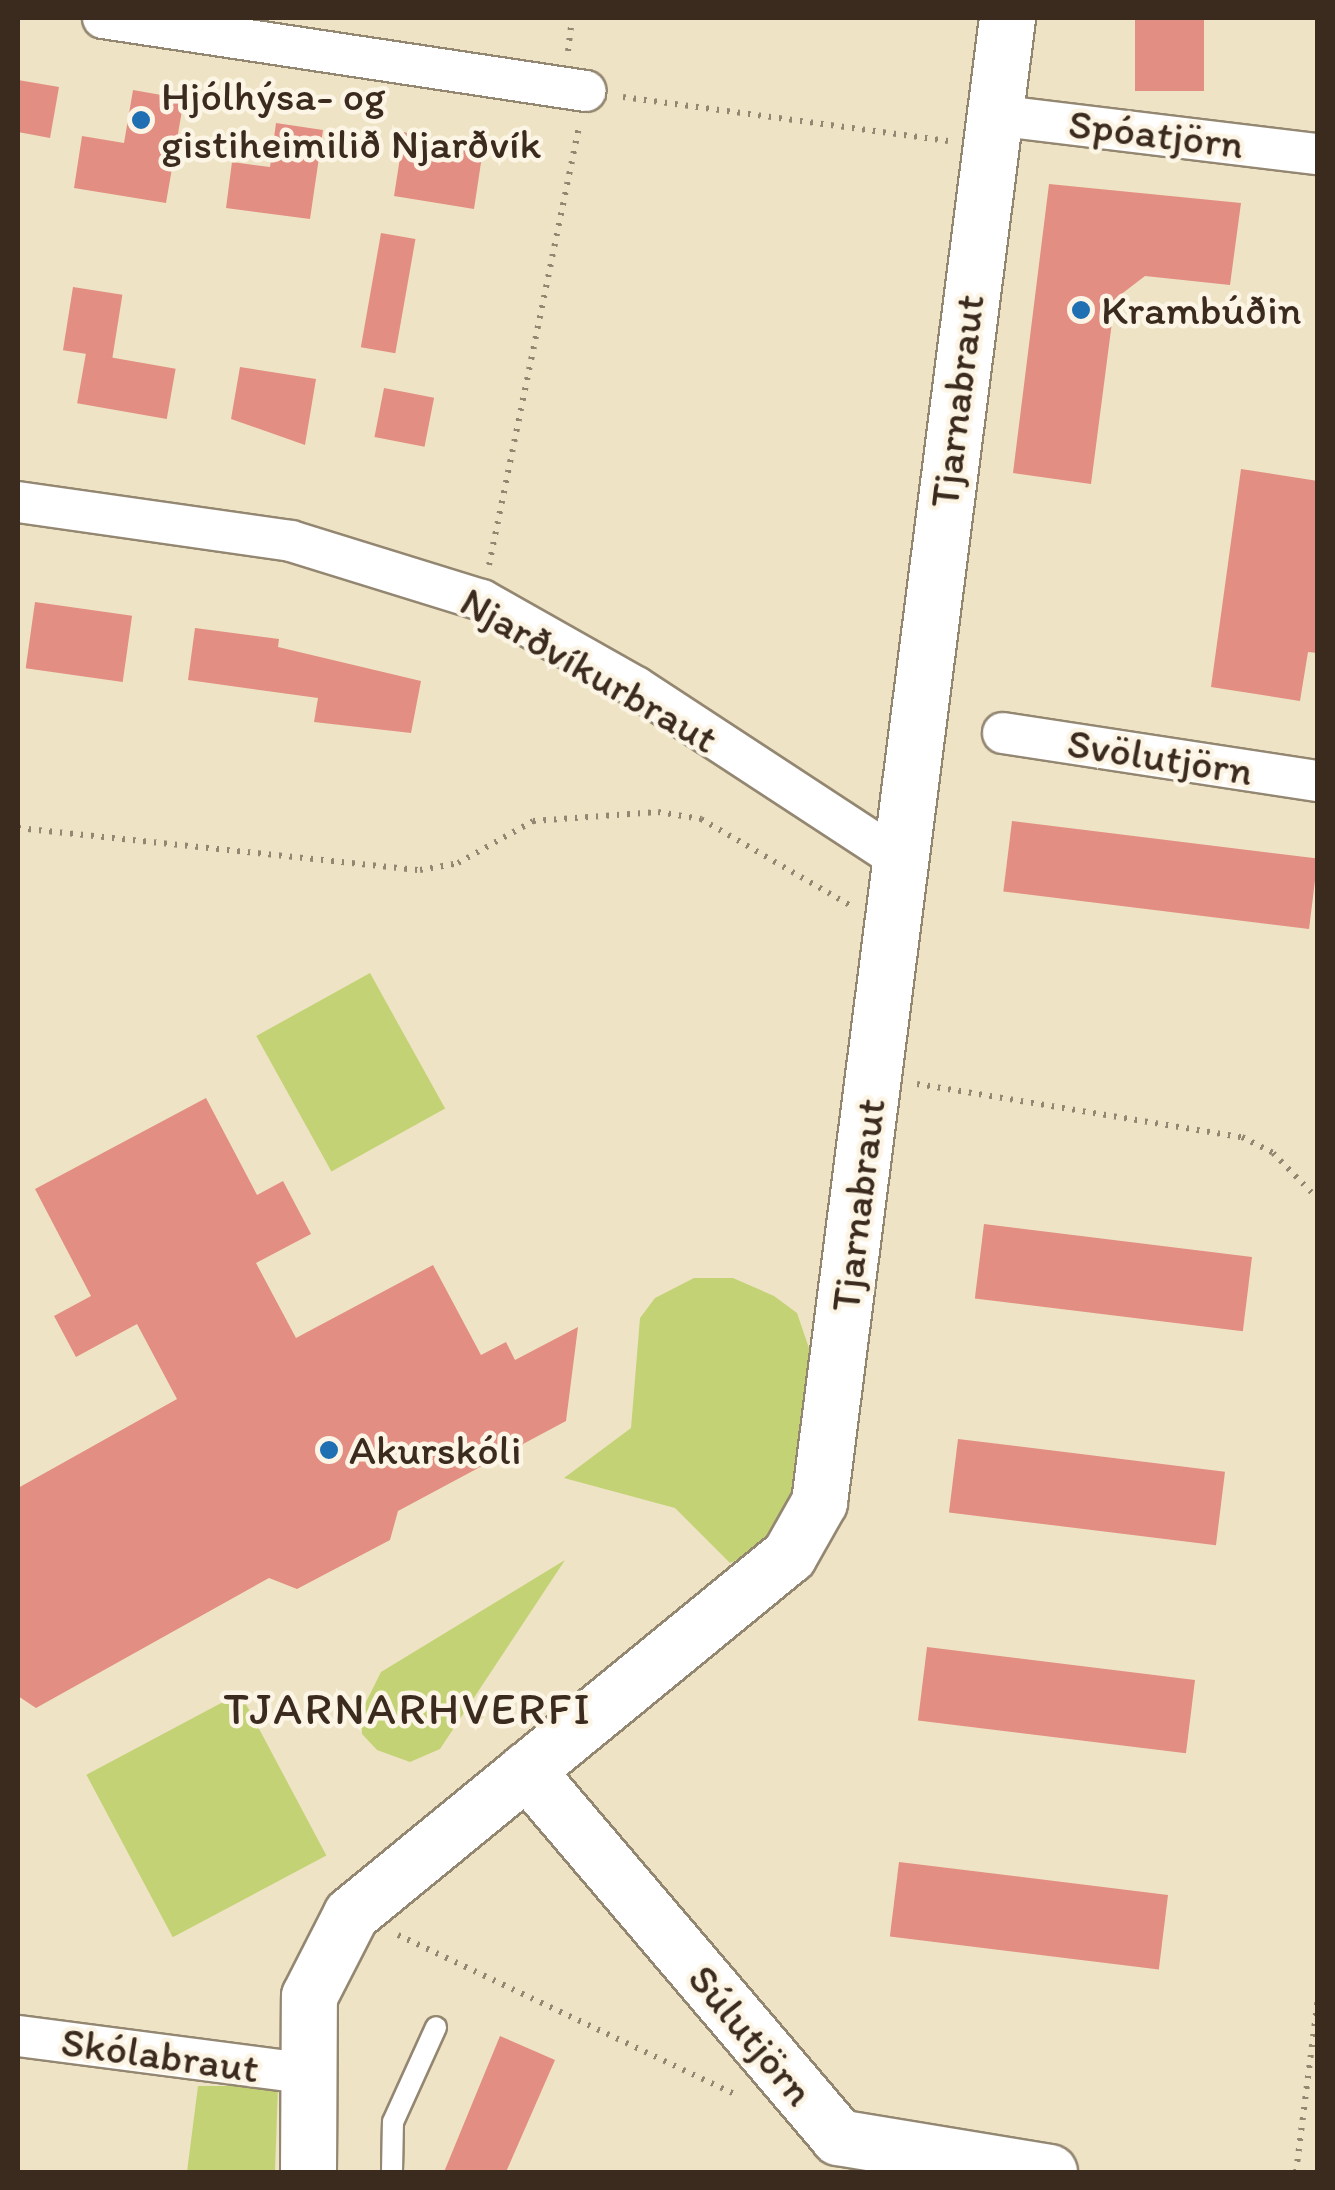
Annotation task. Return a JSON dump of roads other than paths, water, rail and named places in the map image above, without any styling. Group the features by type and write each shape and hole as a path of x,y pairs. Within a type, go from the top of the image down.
{"street":[{"path":"103,18 586,92"},
{"name":"Tjarnabraut","path":"308,2172 303,2074 308,1996 351,1914 789,1554 805,1530 830,1448 890,930 1007,18"},
{"name":"Spóatjörn","path":"992,131 1318,154"},
{"name":"Njarðvíkurbraut","path":"18,502 290,540 482,600 636,687 899,859"},
{"name":"Svölutjörn","path":"1002,733 1318,781"},
{"name":"Súlutjörn","path":"526,1770 838,2137 1050,2172"},
{"name":"Skólabraut","path":"18,2036 303,2074"}],"lane":[{"path":"392,2172 393,2122 436,2028"}],"place":[{"name":"Hjólhýsa- og gistiheimilið Njarðvík","path":"141,120"},
{"name":"Krambúðin","path":"1081,310"},
{"name":"Akurskóli","path":"329,1450"}],"district":[{"name":"TJARNARHVERFI","path":"408,1709"}]}
